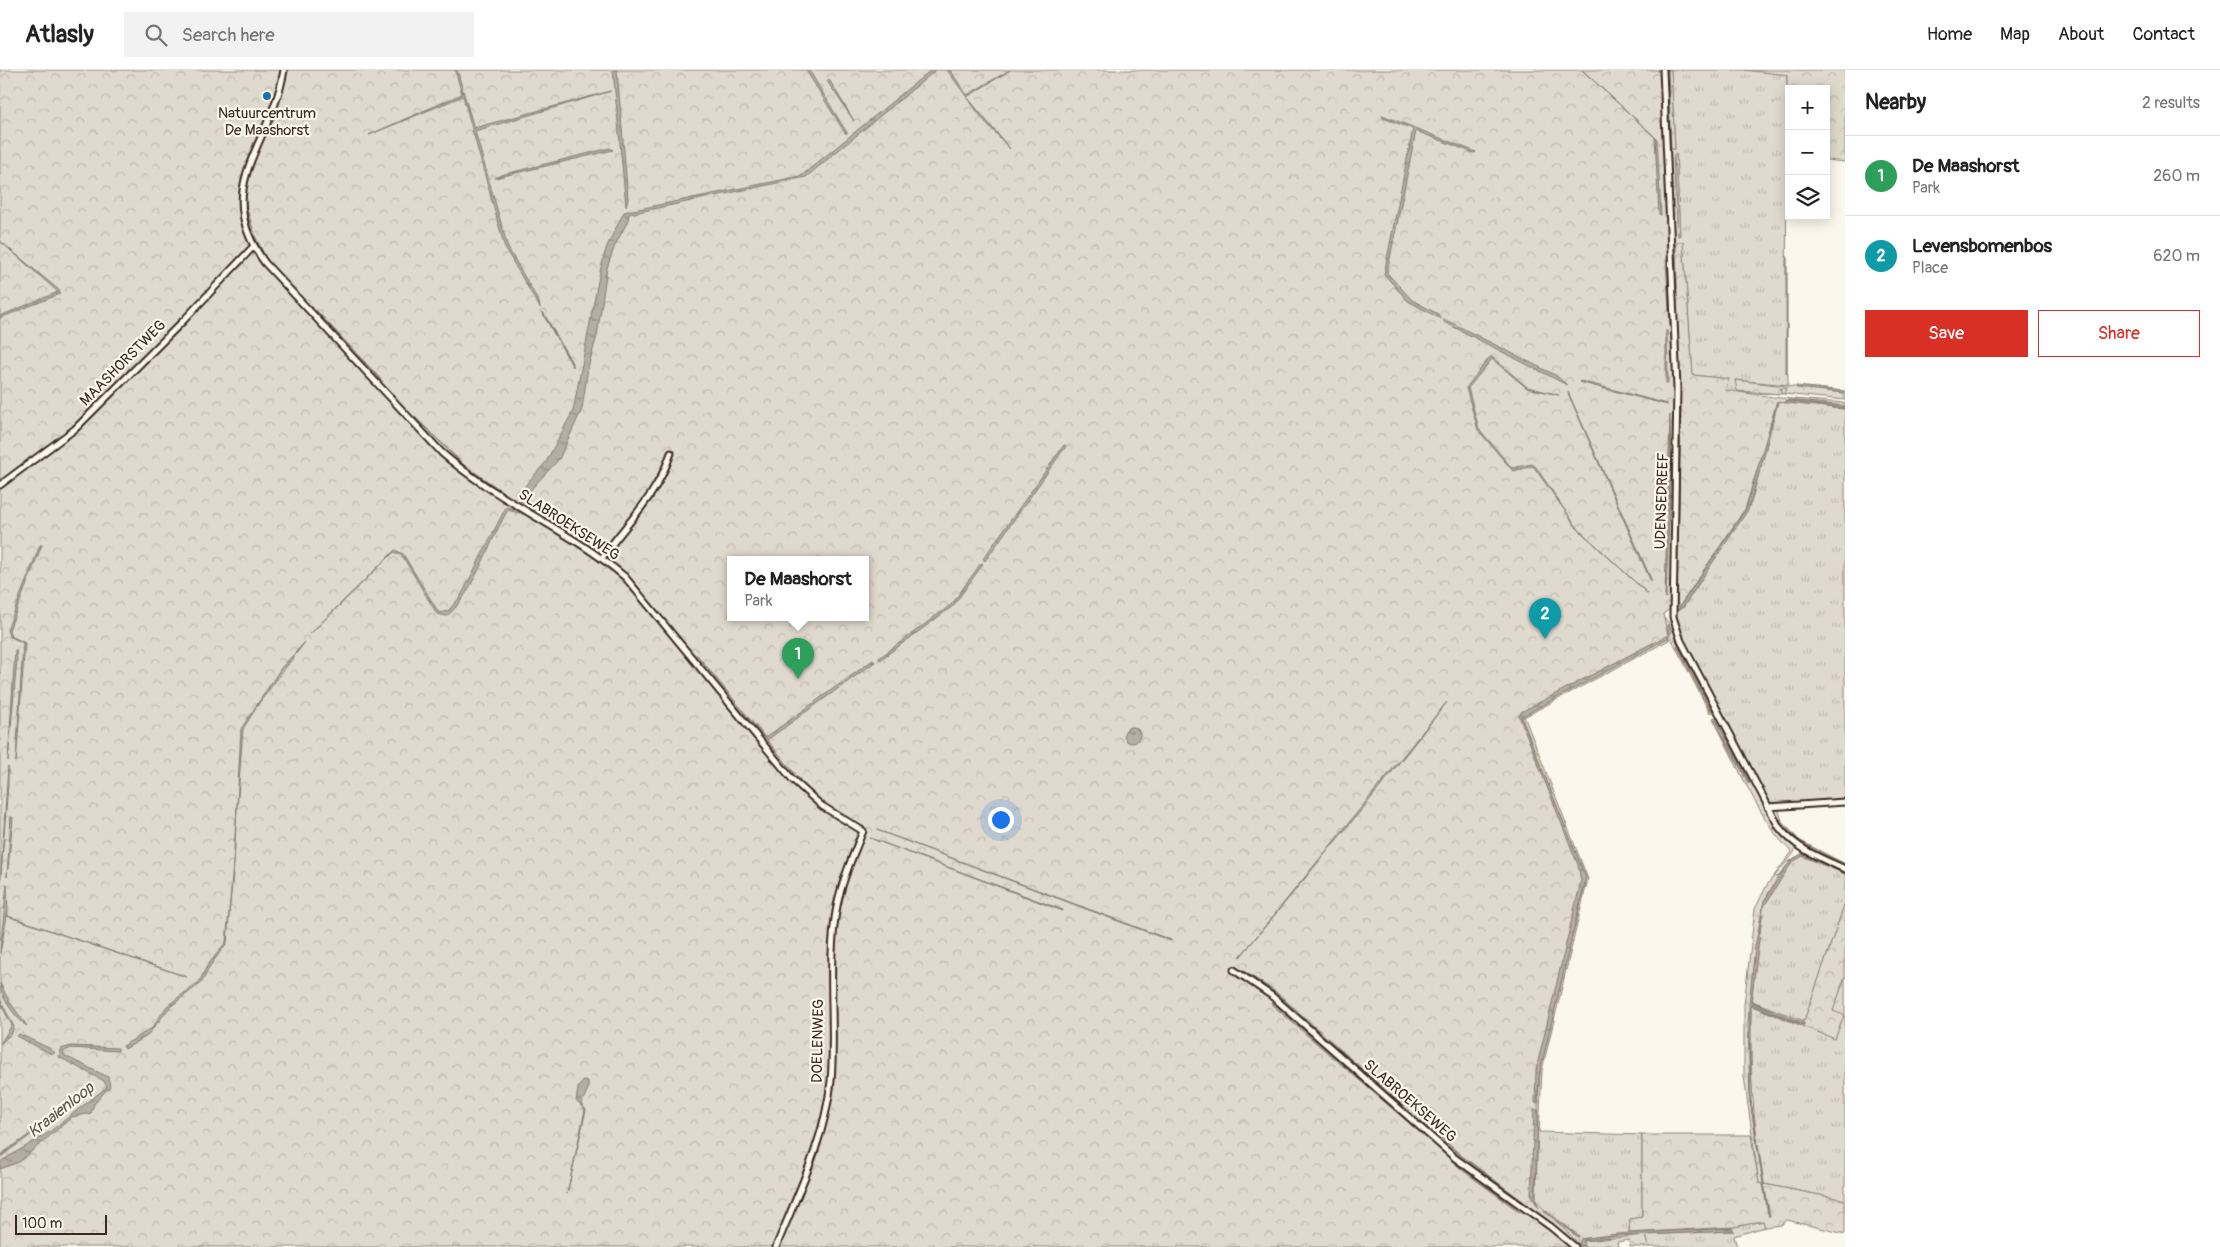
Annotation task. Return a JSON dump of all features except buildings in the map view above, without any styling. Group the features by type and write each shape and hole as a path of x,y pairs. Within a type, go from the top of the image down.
{"street":[{"name":"SLABROEKSEWEG","path":"284,70 278,102 243,182 242,211 253,247 273,272 442,453 476,480 602,558 636,589 798,785 822,806 863,830"},
{"name":"UDENSEDREEF","path":"1663,70 1677,388 1673,617 1681,641 1768,807 1788,839 1800,848 1845,869"},
{"name":"MAASHORSTWEG","path":"0,485 75,429 184,320 253,247"},
{"path":"602,558 652,496 665,471 671,453"},
{"path":"1768,807 1845,802"},
{"name":"DOELENWEG","path":"776,1247 806,1172 826,1110 831,1080 833,947 837,907 863,830"},
{"name":"SLABROEKSEWEG","path":"1234,970 1272,996 1456,1158 1551,1227 1574,1247"}],"green space":[{"path":"0,70 1665,70 1677,289 1676,242 1683,242 1693,375 1729,379 1725,390 1780,398 1845,403 1845,406 1785,401 1845,409 1778,402 1745,509 1679,607 1678,604 1663,614 1669,640 1522,718 1586,882 1539,1069 1536,1201 1582,1247 0,1247"},
{"path":"1665,70 1668,70 1671,149 1675,149 1671,70 1745,70 1787,74 1787,85 1785,85 1785,220 1787,220 1786,373 1788,374 1788,385 1735,380 1781,393 1780,388 1787,388 1792,394 1716,392 1681,383","holes":["1676,154 1680,235 1678,236 1673,157","1676,242 1683,242 1693,375 1729,379 1684,378"]},
{"path":"1668,70 1671,70 1675,149 1671,149"},
{"path":"1745,70 1845,70 1845,162 1830,160 1830,85 1787,85 1787,75"},
{"path":"1674,154 1676,154 1680,235 1678,236"},
{"path":"1735,380 1845,393 1845,400 1784,394 1786,388 1780,388 1782,394 1737,391"},
{"path":"1777,398 1746,509 1684,600 1683,608 1751,503 1778,402 1845,409 1845,800 1768,804 1681,636 1674,603","holes":["1758,463 1741,516 1679,606"]},
{"path":"1568,536 1673,626 1715,710 1710,713 1671,638 1524,716 1588,879 1542,1070 1539,1132 1642,1135 1642,1217 1630,1219 1629,1233 1581,1239 1581,1247 1578,1247 1527,1207 1534,1204 1539,1207 1535,1199 1538,1110 1534,1110 1535,1103 1538,1102 1540,1071 1586,878 1521,717 1668,638 1672,631 1668,624 1668,634 1666,636 1521,712 1506,716 1498,686 1648,607 1568,537 1486,670 1481,670 1532,588","holes":["1678,645 1712,711 1677,646","1544,1211 1546,1211 1579,1237 1577,1237"]},
{"path":"1719,717 1780,833 1795,847 1794,853 1775,876 1778,877 1764,901 1755,948 1748,1022 1750,1100 1763,1184 1759,1184 1744,1076 1744,1005 1755,909 1767,885 1792,852 1770,827 1759,809 1714,720 1713,718","holes":["1716,719 1750,783 1749,784 1714,720"]},
{"path":"1778,808 1782,821 1778,818 1793,837 1845,864 1845,867 1812,852 1794,840 1772,812"},
{"path":"1804,855 1815,856 1845,871 1845,873"},
{"path":"1802,856 1845,874 1845,903 1804,1021 1751,1002 1763,908 1792,861"},
{"path":"1845,903 1845,977 1833,1011 1844,1015 1835,1039 1752,1006 1803,1025 1752,1001 1804,1021"},
{"path":"1845,977 1845,1200 1764,1184 1751,1072 1751,1004 1835,1039 1833,1011"},
{"path":"1642,1135 1751,1135 1759,1183 1763,1184 1768,1214 1770,1216 1764,1184 1845,1200 1845,1234 1787,1220 1781,1225 1765,1227 1763,1221 1734,1227 1629,1233 1630,1219 1642,1217"},
{"path":"1763,1221 1765,1227 1734,1236 1737,1247 1649,1247 1646,1235 1734,1231 1732,1228 1642,1231 1734,1227"},
{"path":"1646,1235 1649,1247 1630,1247 1629,1240 1617,1242 1618,1247 1609,1245 1584,1247 1582,1244 1583,1241"}],"water":[{"path":"455,70 457,70 474,128 611,91 475,131 508,248 539,302 540,308 505,248 463,96 369,135 462,94"},
{"path":"613,70 617,70 628,199 626,206"},
{"path":"806,70 809,70 847,133 845,133"},
{"path":"931,70 936,70 806,177 629,214 628,221 615,245 607,268 597,336 588,367 582,409 559,459 533,487 526,497 524,508 520,505 524,487 546,462 573,411 600,271 607,246 624,212 801,176"},
{"path":"947,70 950,70 967,95 1010,70 967,97 1010,149 982,118"},
{"path":"827,81 830,81 854,121"},
{"path":"1382,115 1476,152 1474,153 1416,131 1387,273 1412,300 1438,314 1441,319 1408,301 1384,274 1413,129 1383,118"},
{"path":"1655,137 1657,139 1661,215 1659,214"},
{"path":"610,148 613,150 495,178 501,175"},
{"path":"247,209 255,236 265,256 251,232 245,210"},
{"path":"0,241 59,290 60,294 0,318 0,316 58,292"},
{"path":"1787,258 1787,374 1786,259"},
{"path":"1666,260 1668,260 1669,268 1670,325"},
{"path":"316,310 375,373 383,382 317,312"},
{"path":"1444,319 1557,376 1567,385 1444,322"},
{"path":"1667,331 1668,384 1666,383"},
{"path":"1492,357 1527,387 1559,395 1527,388 1492,359 1468,388 1479,429 1512,468 1532,464 1536,467 1565,511 1533,466 1513,471 1478,430 1466,388 1489,358"},
{"path":"1579,382 1663,403 1668,405"},
{"path":"1796,386 1845,391 1845,393 1797,388"},
{"path":"1568,393 1652,581 1651,582"},
{"path":"1777,401 1764,456 1748,510 1682,608 1677,611 1746,509"},
{"path":"1785,401 1845,406 1845,408"},
{"path":"1681,406 1677,604 1676,602"},
{"path":"1670,415 1671,464 1666,598 1665,596"},
{"path":"414,416 464,465 503,492 462,464"},
{"path":"1064,445 1066,446 985,561 983,559"},
{"path":"506,507 522,511 519,513 508,510 465,595 447,616 437,614 403,557 394,552 308,636 395,550 403,554 439,613 448,611 461,596"},
{"path":"1579,529 1648,594 1579,530"},
{"path":"40,545 42,545 9,630 11,636 25,643 16,762 23,643 9,636 7,630"},
{"path":"981,563 983,564 953,606 880,660 879,658 952,604"},
{"path":"1668,624 1672,631 1668,638 1521,717 1586,878 1540,1071 1537,1103 1535,1103 1536,1070 1581,881 1578,865 1519,716 1521,712 1666,636 1668,634"},
{"path":"305,642 259,703 243,729 236,816 241,729 281,668"},
{"path":"1678,645 1712,711 1709,709"},
{"path":"15,651 17,659 8,761"},
{"path":"873,660 875,662 767,740 765,738"},
{"path":"1446,703 1377,791 1240,957"},
{"path":"1716,719 1750,783 1749,784 1714,720"},
{"path":"1132,727 1138,729 1140,735 1138,741 1132,743 1126,741 1124,735 1126,729"},
{"path":"8,767 8,784 0,887"},
{"path":"236,816 234,864 230,903"},
{"path":"11,817 13,818 7,877"},
{"path":"1778,817 1799,840 1784,826"},
{"path":"877,830 1171,940 1171,941"},
{"path":"870,838 1063,910 1063,911"},
{"path":"1799,840 1845,864 1816,851"},
{"path":"1802,854 1845,874 1803,856 1792,862 1763,908 1751,1002 1804,1023 1804,1025 1751,1004 1751,1100 1769,1217 1750,1100 1749,1004 1755,948 1764,901 1790,861"},
{"path":"7,884 8,916 187,977 7,916 0,953"},
{"path":"230,903 227,943 210,966 202,982 170,1007 147,1036 125,1049 123,1046 152,1028 167,1006 199,982 207,966 226,942"},
{"path":"1242,970 1276,992 1430,1130 1275,993"},
{"path":"0,983 9,1001 27,1026 9,1007"},
{"path":"0,999 14,1027 12,1033 0,1044 12,1025 0,1003"},
{"path":"1272,1002 1423,1135 1271,1004"},
{"path":"19,1034 51,1049 55,1053 51,1054 17,1036"},
{"path":"71,1046 118,1048 118,1051 71,1048 63,1052 65,1056 108,1077 110,1086 94,1104 91,1113 72,1117 19,1162 0,1169 0,1163 3,1160 48,1133 107,1087 104,1081 59,1057 61,1049"},
{"path":"583,1080 588,1081 588,1089 581,1104 586,1110 567,1194 585,1110 576,1101 578,1089"},
{"path":"94,1090 0,1157 0,1155"},
{"path":"1534,1110 1538,1110 1535,1199 1539,1208 1531,1196"},
{"path":"1436,1133 1462,1156 1528,1205 1455,1151"},
{"path":"1437,1147 1520,1212 1462,1170"},
{"path":"1546,1211 1578,1235 1579,1237 1544,1212"},
{"path":"1732,1228 1734,1231 1617,1236 1583,1241 1584,1247 1579,1244 1581,1239 1618,1234"}],"waterway":[{"path":"543,313 573,366"}],"place":[{"name":"Natuurcentrum De Maashorst","path":"267,96"},
{"name":"Levensbomenbos","path":"1545,639"},
{"name":"De Maashorst","path":"798,679"}],"water label":[{"name":"Kraaienloop","path":"61,1110"}]}
